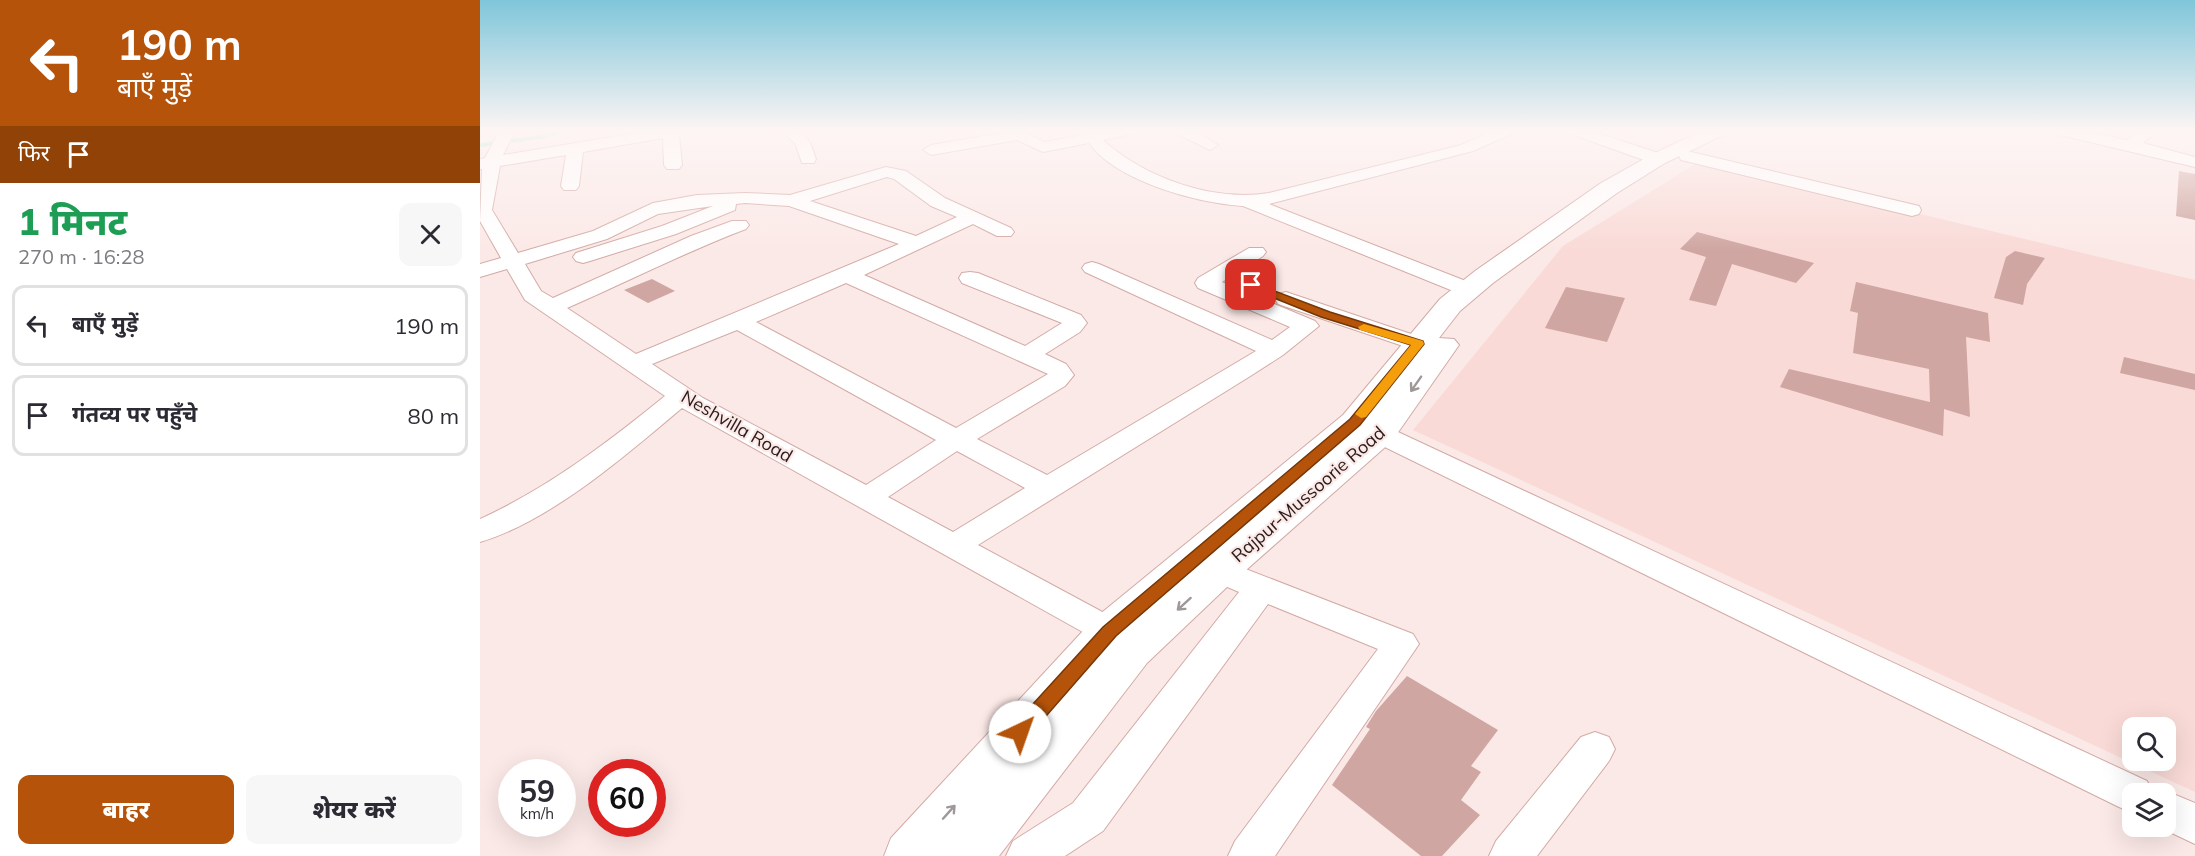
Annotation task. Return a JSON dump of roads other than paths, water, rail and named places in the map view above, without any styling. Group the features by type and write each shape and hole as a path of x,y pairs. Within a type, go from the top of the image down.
{"main road":[{"name":"Rajpur-Mussoorie Road","path":"910,856 1109,631 1367,428 1418,344 1450,305 1578,208 1648,171"},
{"name":"Rajpur-Mussoorie Road","path":"967,856 1132,651 1220,571 1367,428 1466,316 1498,286 1589,216 1653,171"},
{"path":"1000,856 1014,799"}],"street":[{"name":"Neshvilla Road","path":"491,171 483,210 533,295 682,396 865,499 1109,631"},
{"path":"570,186 572,171"},
{"path":"1139,171 1191,193 1246,201 1468,290"},
{"path":"1246,201 1269,198 1376,171"},
{"path":"1732,171 1912,210"},
{"path":"791,201 886,172 900,175 938,202 1004,232"},
{"path":"480,271 517,268 669,230 745,198 791,201 917,243"},
{"path":"634,363 846,275 973,217"},
{"path":"551,307 699,240 739,225"},
{"path":"1174,305 1256,252"},
{"path":"1092,268 1274,350"},
{"path":"846,275 1058,369 1061,375 1056,381 956,440 865,499"},
{"path":"970,278 1073,320 1075,323 1072,327 1027,355"},
{"path":"1215,279 1316,320 1418,344"},
{"path":"952,546 1047,487 1163,421 1274,350 1316,320"},
{"path":"738,321 1047,487"},
{"path":"480,531 506,520 559,491 682,396"},
{"path":"1367,428 2122,789"},
{"path":"1220,571 1401,644 1250,856"},
{"path":"1028,856 1088,817 1261,588"},
{"path":"1511,856 1595,748"},
{"path":"2176,815 2195,824"}]}
